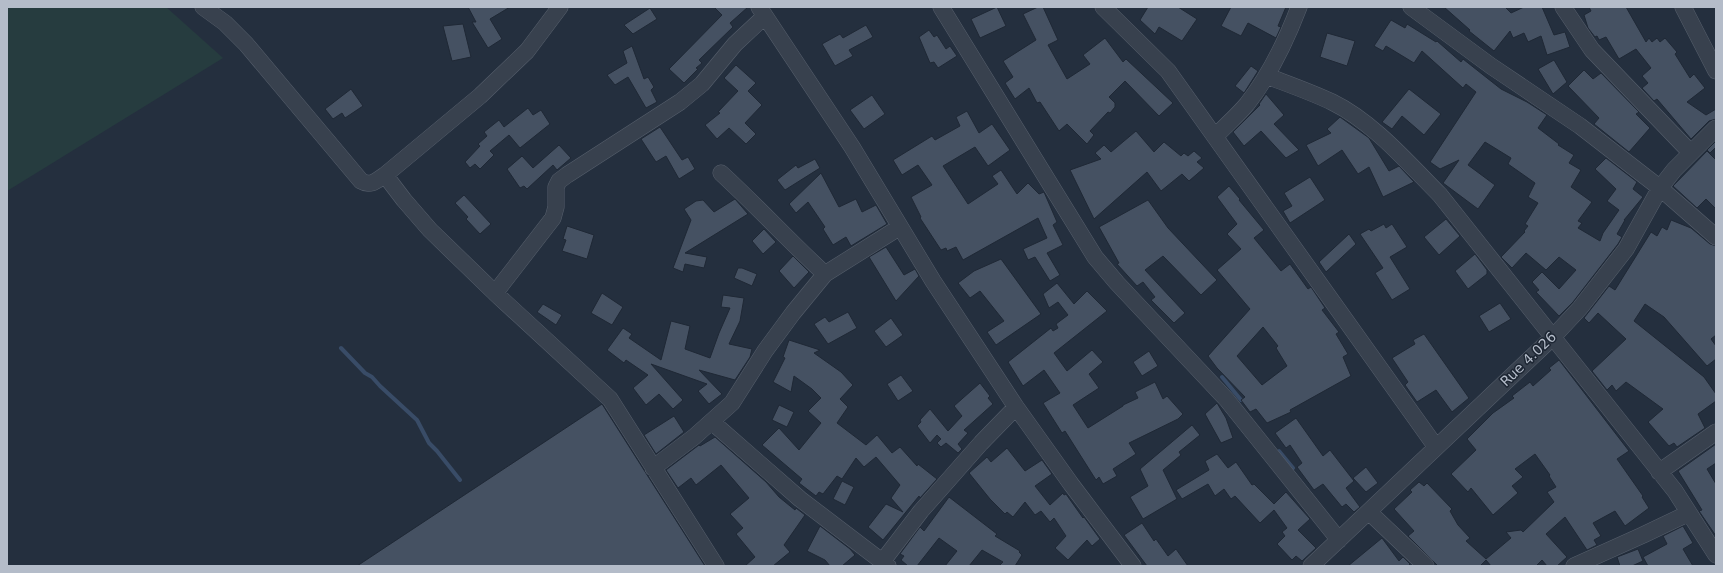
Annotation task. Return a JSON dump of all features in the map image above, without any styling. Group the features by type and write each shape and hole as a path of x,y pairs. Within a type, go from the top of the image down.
{"street":[{"path":"203,7 225,22 246,44 366,184 372,184 385,175 480,96 527,51 560,7"},
{"path":"941,7 1095,257 1227,400 1339,540"},
{"path":"1103,7 1168,71 1436,447"},
{"path":"1215,137 1246,105 1267,76 1287,37 1299,7"},
{"path":"1412,7 1491,66 1580,126 1660,188 1716,238"},
{"path":"1563,7 1592,50 1690,152"},
{"path":"1683,7 1716,71"},
{"path":"495,293 553,218 556,212 556,187 559,182 567,175 680,102 702,84 762,11 852,147 933,281 1016,407 1071,484 1133,566"},
{"path":"1267,76 1333,102 1361,120 1403,158 1440,195 1517,294 1675,491 1716,555"},
{"name":"Rue 4.026","path":"1311,566 1553,337 1580,308 1626,248 1660,188 1690,152 1716,128"},
{"path":"721,173 750,200 788,240 825,274"},
{"path":"385,175 430,230 495,293 610,399 716,566"},
{"path":"653,468 712,422 732,402 765,351 825,274 900,227"},
{"path":"712,422 800,499 885,564 921,511 981,442 1016,407"},
{"path":"1659,472 1716,432"},
{"path":"1369,512 1426,566"},
{"path":"1574,566 1643,536 1689,513"}],"green space":[{"path":"7,7 166,7 223,58 7,191"}],"building":[{"path":"468,7 510,7 490,19 502,39 488,48 472,22 476,22"},
{"path":"714,7 748,7 730,23 733,27 699,60 702,63 684,83 669,69 722,15"},
{"path":"997,7 1006,26 980,38 971,19"},
{"path":"1038,7 1043,7 1058,40 1048,45 1067,79 1090,64 1083,55 1105,38 1123,62 1126,59 1173,103 1159,116 1125,81 1109,97 1115,103 1115,107 1110,113 1108,112 1090,131 1094,135 1087,144 1067,124 1059,131 1040,102 1037,103 1029,88 1015,99 1005,83 1013,77 1003,61 1036,40 1023,14"},
{"path":"1148,7 1178,7 1197,19 1182,41 1159,27 1155,34 1140,20"},
{"path":"1231,7 1286,7 1278,26 1281,27 1276,38 1248,23 1241,36 1221,26"},
{"path":"1444,7 1505,7 1511,13 1524,7 1542,7 1554,35 1565,32 1570,47 1547,55 1541,36 1528,42 1524,33 1513,38 1510,31 1494,51 1469,31 1470,30"},
{"path":"1589,7 1626,7 1646,42 1649,38 1652,42 1657,38 1660,42 1665,38 1677,52 1675,54 1690,78 1694,74 1705,88 1687,102 1706,115 1716,109 1716,119 1709,121 1691,139 1657,99 1654,101 1642,88 1648,83 1642,76 1651,68 1636,49 1619,59 1606,37 1599,40 1597,36 1595,37 1588,28 1584,15 1591,11"},
{"path":"650,8 657,19 633,34 624,25"},
{"path":"1391,20 1405,28 1407,24 1436,42 1437,41 1461,62 1463,59 1501,89 1527,102 1547,115 1538,128 1559,144 1558,145 1574,155 1569,163 1581,170 1571,187 1592,202 1578,221 1582,223 1578,228 1600,241 1603,233 1619,210 1607,201 1616,189 1595,169 1606,158 1637,182 1633,189 1643,197 1624,220 1617,234 1622,237 1618,244 1573,302 1559,316 1536,292 1539,290 1532,282 1542,272 1559,289 1576,270 1559,257 1546,270 1526,253 1512,268 1501,257 1525,232 1524,231 1528,226 1525,224 1538,203 1528,197 1535,183 1508,164 1511,158 1485,142 1468,165 1495,185 1478,209 1443,183 1459,160 1440,169 1430,162 1476,92 1466,84 1463,88 1422,51 1414,63 1386,46 1383,51 1374,46"},
{"path":"463,24 471,57 452,61 443,26"},
{"path":"866,25 873,37 849,50 853,56 835,66 822,44 840,34 843,38"},
{"path":"929,30 934,37 937,35 946,49 950,46 957,56 938,68 934,62 930,63 919,37"},
{"path":"1327,33 1355,41 1347,66 1320,57"},
{"path":"632,46 644,79 648,77 654,87 651,90 657,102 646,108 628,77 615,85 607,75 627,63 623,51"},
{"path":"1554,60 1567,82 1553,94 1538,69"},
{"path":"736,65 756,83 748,91 762,105 745,123 756,134 746,144 729,128 717,139 705,125 720,113 718,112 738,91 724,78"},
{"path":"1251,66 1258,71 1244,93 1235,86"},
{"path":"1584,70 1593,79 1601,73 1639,112 1636,114 1650,128 1629,152 1594,124 1599,118 1568,86"},
{"path":"351,89 363,106 345,118 342,113 333,119 325,109"},
{"path":"1409,89 1441,114 1424,135 1402,116 1392,129 1382,122"},
{"path":"1266,94 1284,115 1274,124 1299,150 1286,158 1261,131 1244,146 1233,132 1260,105 1259,104"},
{"path":"872,95 885,114 864,129 850,110"},
{"path":"528,108 533,115 541,110 550,124 520,148 509,135 490,151 494,155 480,169 475,164 470,168 465,162 480,146 478,144 487,136 484,132 499,120 504,127"},
{"path":"967,111 979,133 992,124 1010,150 988,166 975,147 943,166 968,204 998,184 992,176 1001,170 1017,194 1028,183 1039,194 1044,192 1057,222 1053,225 1063,245 1047,253 1060,275 1050,281 1035,257 1028,260 1023,249 1047,238 1038,218 963,260 956,247 947,251 946,248 941,250 920,218 921,217 911,197 932,185 918,165 902,175 893,160 932,136 935,140 960,126 956,117"},
{"path":"1340,117 1369,138 1389,171 1399,166 1414,182 1383,197 1369,167 1358,174 1342,150 1318,166 1306,145 1331,133 1327,129"},
{"path":"660,127 682,160 688,157 695,169 679,179 666,156 656,162 641,139"},
{"path":"1136,131 1154,152 1164,142 1181,156 1184,153 1188,156 1194,151 1202,158 1197,162 1204,168 1189,181 1182,174 1161,191 1147,172 1094,219 1070,170 1101,159 1095,153 1104,145 1111,152"},
{"path":"1716,141 1716,147 1710,153 1707,150"},
{"path":"559,145 571,158 557,170 553,165 527,189 524,186 520,188 507,169 522,156 533,168"},
{"path":"1707,151 1716,160 1716,209 1706,199 1697,208 1673,186"},
{"path":"815,159 820,168 785,190 777,180 796,165 798,168"},
{"path":"821,173 839,207 856,199 862,212 876,205 887,224 851,246 846,237 833,245 823,229 825,227 808,202 796,213 789,204"},
{"path":"1310,177 1325,200 1290,223 1283,211 1292,206 1284,193"},
{"path":"1229,186 1240,199 1239,200 1264,230 1254,238 1281,271 1290,264 1308,289 1311,287 1325,308 1322,310 1339,332 1336,334 1348,354 1343,357 1351,376 1290,410 1291,412 1267,423 1256,409 1250,412 1241,400 1245,397 1217,368 1208,356 1250,309 1217,270 1241,249 1227,234 1237,224 1217,197","holes":["1263,327 1278,346 1276,348 1287,366 1262,385 1237,356"]},
{"path":"464,195 491,224 480,234 466,219 468,217 455,203"},
{"path":"735,199 748,214 685,253 707,257 704,268 685,264 683,272 673,268 691,220 684,209 696,201 703,200 714,212"},
{"path":"1148,200 1168,228 1217,280 1201,295 1163,256 1145,270 1185,313 1174,323 1151,300 1155,297 1143,282 1137,286 1117,264 1119,263 1099,227"},
{"path":"1446,219 1460,236 1439,255 1424,237"},
{"path":"1671,220 1691,228 1710,244 1716,246 1716,335 1711,339 1716,346 1716,359 1707,366 1664,317 1645,304 1634,321 1704,377 1716,394 1716,401 1698,414 1705,428 1677,447 1674,443 1669,446 1648,422 1663,409 1626,382 1616,391 1612,385 1607,390 1592,371 1626,339 1598,313 1589,323 1584,318 1609,286 1615,290 1651,232 1657,236 1662,227 1667,230"},
{"path":"1384,224 1386,228 1392,224 1407,247 1390,257 1410,289 1392,300 1375,273 1383,268 1360,234 1369,229 1371,231"},
{"path":"567,226 594,235 587,259 562,251 566,240 563,239"},
{"path":"764,229 776,242 763,254 752,241"},
{"path":"1349,234 1356,244 1326,272 1319,262"},
{"path":"886,247 904,275 915,269 919,276 896,301 869,257"},
{"path":"1475,254 1487,270 1487,274 1468,289 1455,271"},
{"path":"793,256 809,272 794,288 779,271"},
{"path":"1001,259 1041,314 996,345 987,332 1004,321 980,291 970,298 958,283 974,271"},
{"path":"738,268 742,268 757,274 752,286 734,278"},
{"path":"1057,283 1074,304 1087,291 1107,311 1054,353 1067,371 1092,350 1103,362 1089,374 1099,388 1073,405 1088,428 1123,405 1138,398 1135,392 1155,382 1163,399 1167,396 1183,414 1178,419 1129,443 1136,454 1113,469 1117,476 1103,484 1099,477 1096,480 1065,431 1062,433 1043,403 1060,393 1044,370 1023,386 1008,362 1051,328 1053,331 1058,328 1056,324 1068,315 1058,302 1049,308 1043,294"},
{"path":"602,293 623,307 612,325 591,313"},
{"path":"723,295 744,298 740,321 729,344 752,349 750,357 735,380 699,370 722,394 709,404 698,391 707,384 651,364 683,400 673,409 659,394 646,405 633,388 648,375 626,360 624,363 607,350 623,328 632,334 629,338 661,360 671,321 690,326 685,349 710,358 730,308 721,307"},
{"path":"1500,303 1511,319 1489,332 1479,316"},
{"path":"543,304 562,315 556,325 537,312"},
{"path":"848,312 857,328 828,344 814,324 825,317 829,322"},
{"path":"891,318 903,335 886,347 874,331"},
{"path":"1424,334 1469,398 1452,412 1436,390 1417,402 1405,385 1408,382 1392,358 1415,344 1413,340"},
{"path":"789,340 820,350 814,353 841,372 853,385 840,399 848,407 837,423 866,445 877,435 892,453 900,447 917,466 918,464 937,479 920,498 919,496 883,540 868,527 886,504 903,512 891,498 900,485 876,457 864,467 856,458 842,479 837,476 823,494 819,492 816,496 799,483 802,479 762,445 779,428 799,450 821,423 808,411 821,398 812,389 794,376 791,392 773,382 785,358 783,357"},
{"path":"1149,351 1158,366 1142,376 1133,362"},
{"path":"1559,360 1629,451 1617,459 1643,496 1642,497 1649,508 1625,526 1615,511 1593,523 1601,536 1594,540 1597,545 1587,550 1565,517 1546,534 1567,557 1557,566 1547,566 1542,560 1536,566 1491,566 1486,560 1480,566 1438,566 1408,536 1414,531 1394,509 1412,492 1410,490 1419,482 1424,486 1427,483 1452,509 1450,511 1458,525 1470,538 1466,541 1486,559 1511,538 1506,532 1521,530 1523,532 1554,502 1547,492 1556,487 1549,476 1550,475 1535,454 1515,469 1523,477 1512,486 1518,493 1493,515 1471,488 1468,492 1451,474 1476,450 1467,439 1493,413 1514,398 1512,396 1530,382 1533,386 1551,370 1549,368"},
{"path":"901,375 913,391 898,401 887,384"},
{"path":"980,383 990,396 988,398 993,404 964,430 968,433 958,444 962,449 958,453 946,443 941,447 937,443 941,439 937,435 930,443 917,426 921,422 920,420 930,409 948,431 962,416 954,406"},
{"path":"1217,403 1226,418 1233,438 1221,443 1205,414"},
{"path":"602,404 705,566 357,566"},
{"path":"779,405 794,412 787,427 772,420"},
{"path":"674,416 684,432 656,454 644,435"},
{"path":"1296,418 1323,456 1330,450 1354,481 1346,488 1360,507 1354,512 1346,504 1342,507 1323,484 1314,490 1297,467 1302,463 1290,445 1286,448 1275,433"},
{"path":"1192,425 1200,435 1179,452 1181,455 1163,470 1177,499 1143,519 1130,497 1148,486 1140,469"},
{"path":"715,437 766,482 779,497 795,510 796,508 805,515 784,545 790,552 773,566 745,566 755,557 736,534 743,528 730,514 749,498 721,465 696,485 691,478 678,488 666,470 699,445 700,446"},
{"path":"1716,444 1716,463 1707,469 1716,484 1716,536 1699,511 1702,510 1678,471"},
{"path":"1007,448 1025,471 1042,460 1052,474 1035,486 1050,505 1063,493 1064,495 1066,494 1100,539 1092,546 1087,540 1068,560 1055,548 1066,536 1054,518 1050,522 1041,511 1035,515 1025,502 1013,517 1007,512 1005,514 990,499 969,473 987,457 991,462"},
{"path":"1217,454 1228,468 1236,462 1252,485 1254,484 1274,504 1286,492 1310,519 1298,530 1316,548 1302,561 1296,556 1292,560 1277,544 1285,536 1282,532 1287,528 1274,510 1260,523 1235,496 1231,499 1224,489 1215,496 1208,484 1182,499 1176,490 1209,470 1205,461"},
{"path":"1366,467 1378,483 1366,492 1353,478"},
{"path":"842,481 854,487 845,505 833,499"},
{"path":"949,497 997,534 995,536 1020,551 1019,552 1022,555 1015,566 999,566 1003,562 982,550 969,566 945,566 957,551 939,538 917,566 908,566 901,560 904,556 900,554 920,527 924,531"},
{"path":"1142,523 1154,541 1156,539 1168,556 1176,549 1188,566 1147,566 1124,535"},
{"path":"820,526 850,549 855,555 842,566 830,566 825,560 807,551"},
{"path":"1683,526 1693,543 1683,549 1693,566 1648,566 1643,557 1667,544 1663,536"},
{"path":"1382,538 1399,561 1403,557 1410,564 1408,566 1348,566"},
{"path":"1638,549 1643,561 1632,566 1620,566 1617,557"}],"waterway":[{"path":"341,348 365,373 372,377 417,420 429,443 460,480"},
{"path":"1222,377 1241,400"},
{"path":"1279,451 1293,468"}]}
